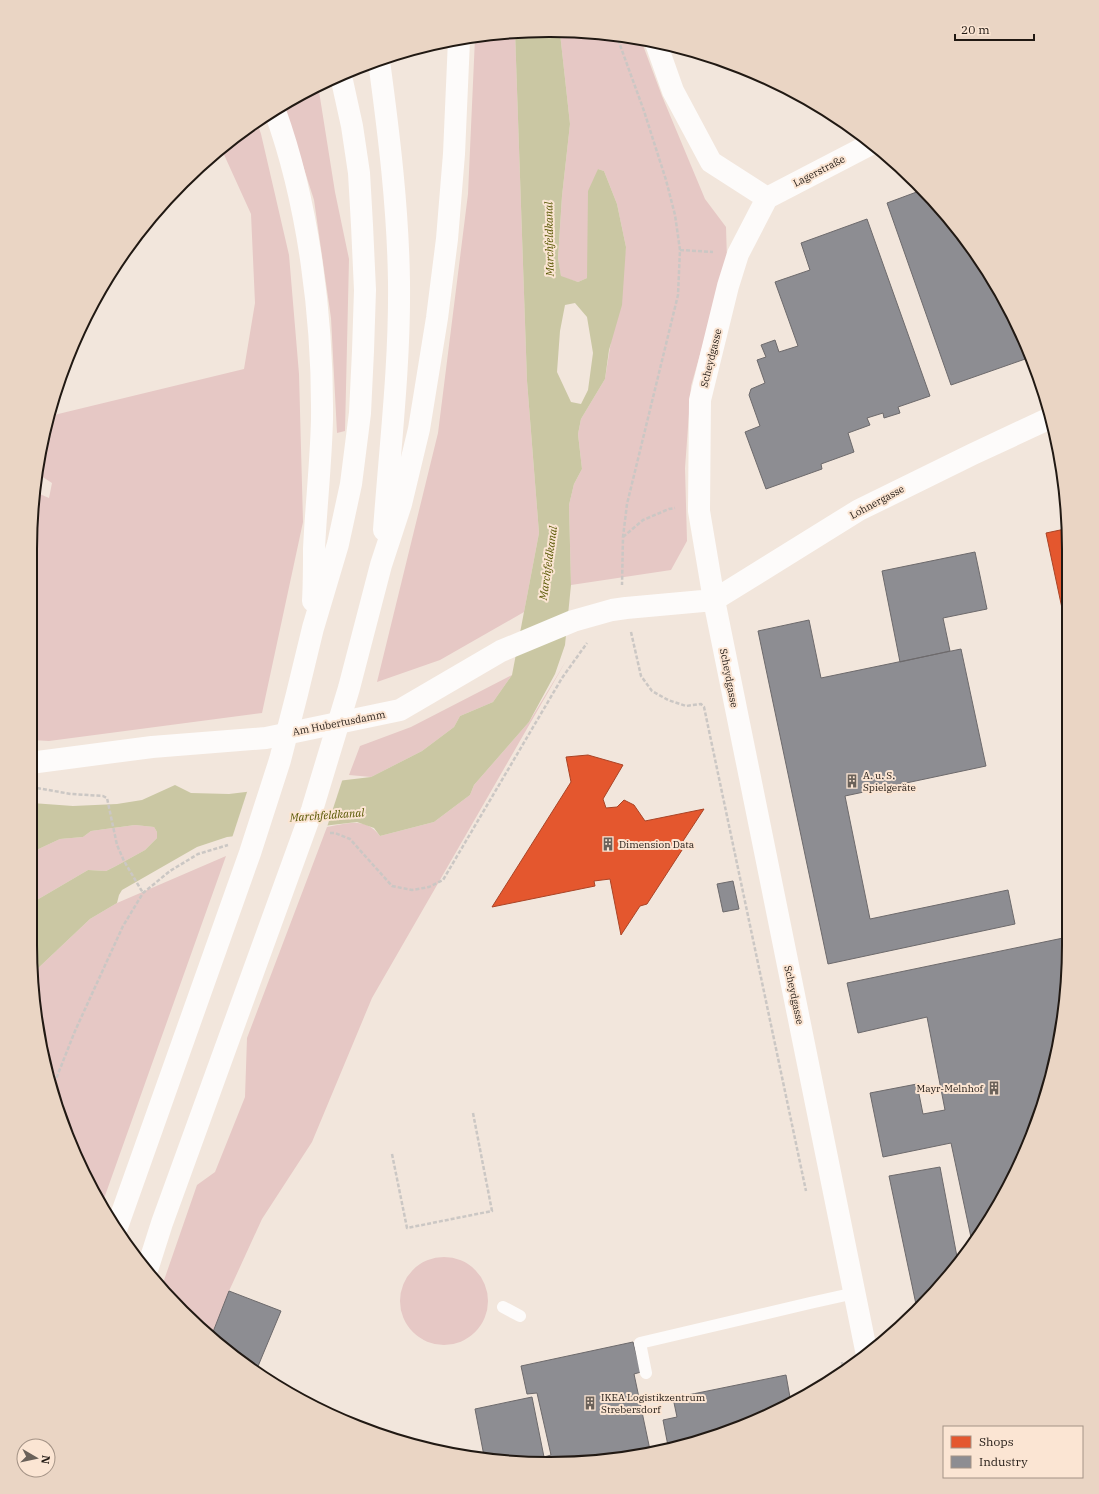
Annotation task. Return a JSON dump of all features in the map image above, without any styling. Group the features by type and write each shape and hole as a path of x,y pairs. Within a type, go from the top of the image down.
{"main road":[{"path":"149,1264 162,1223 299,847 325,771 349,688 381,565 401,504 419,429 438,318 454,162 459,45"},
{"path":"658,49 674,91 711,162 767,198"},
{"path":"380,66 396,205 399,281 398,352 381,565"},
{"path":"119,1222 240,849 280,760 298,694 313,628 338,544 351,484 360,413 365,290 359,173 352,126 342,81"},
{"path":"277,116 293,167 304,218 311,259 320,360 322,419 314,549 313,628"},
{"name":"Lagerstraße","path":"767,198 866,147"},
{"name":"Scheydgasse","path":"767,198 738,254 728,286 700,400 699,511 714,600 866,1347"},
{"name":"Lohnergasse","path":"714,600 859,510 1046,420"},
{"name":"Am Hubertusdamm","path":"37,762 109,754 152,747 266,738 400,710 501,651 572,621 612,610 714,600"}],"lane":[{"path":"646,1373 640,1343 810,1302 855,1293"},
{"path":"503,1307 520,1316"}],"path":[{"path":"619,41 644,111 666,180 675,215 680,250 678,295 627,504 623,537 621,591 641,676 652,690 668,700 686,706 701,704 704,708 807,1195"},
{"path":"680,250 738,254"},
{"path":"623,537 642,520 669,509 699,504"},
{"path":"328,834 335,833 350,839 392,886 412,890 429,887 444,880 562,678 589,640"},
{"path":"37,788 64,794 103,796 107,798 110,804 117,845 124,861 143,893"},
{"path":"55,1081 75,1031 123,926 143,893 170,871 198,854 223,845 240,849"},
{"path":"392,1154 407,1228 492,1211 473,1113"},
{"path":"840,1357 842,1365"}],"shaded area":[{"path":"560,37 616,41 643,46 662,96 705,199 726,227 727,260 691,386 685,468 687,541 671,570 571,585 569,505 574,484 582,469 578,434 581,419 605,379 626,247 617,204 604,171 598,169 587,278 578,282 561,277 558,258 562,196 570,124"},
{"path":"515,38 527,381 539,533 524,612 440,660 377,682 438,433 468,194 475,42"},
{"path":"319,92 335,192 349,259 345,431 337,433 331,318 314,200 285,111"},
{"path":"259,128 289,255 299,374 303,522 262,713 49,741 37,740 38,516 40,494 49,498 52,483 42,477 55,415 244,369 255,303 251,214 224,154"},
{"path":"566,661 372,998 312,1142 262,1219 229,1291 213,1331 187,1307 164,1281 197,1185 215,1172 245,1097 247,1038 327,827 349,823 362,824 374,830 380,836 434,822 470,795 474,785 529,722"},
{"path":"512,675 493,702 460,716 454,727 422,751 371,777 349,775 360,746 411,727"},
{"path":"135,825 154,827 157,832 157,838 145,850 116,866 106,871 88,870 37,900 37,850 60,839 83,837 91,831"},
{"path":"226,856 104,1198 76,1141 54,1077 41,1011 38,968 90,919 117,903"},
{"path":"444,1257 461,1261 475,1270 484,1284 488,1301 484,1318 475,1332 461,1341 444,1345 427,1341 413,1332 404,1318 400,1301 404,1284 413,1270 427,1261"}],"water":[{"name":"Marchfeldkanal","path":"560,37 570,124 562,196 558,258 561,276 578,282 587,278 588,191 598,169 604,171 617,204 626,247 622,305 609,350 605,379 581,419 578,434 582,469 574,484 569,505 571,585 565,645 555,674 529,722 474,785 470,795 434,822 380,836 374,828 357,822 227,837 197,847 122,890 117,903 90,919 38,968 37,900 88,870 106,871 145,850 157,838 157,832 154,827 135,825 91,831 83,837 60,839 37,850 37,803 73,806 117,804 142,800 175,785 191,793 229,794 371,777 422,751 454,727 460,716 493,702 512,675 539,533 527,381 515,38","holes":["575,303 587,317 593,353 588,390 581,404 571,402 557,372 560,331 565,305"]}],"pier":[{"path":"343,778 327,827 232,838 248,789"}],"building: Shops":[{"path":"1061,530 1062,608 1046,533"},
{"name":"Dimension Data","path":"588,755 623,765 603,799 606,808 617,807 624,800 634,805 645,821 704,809 683,841 684,847 647,904 640,906 621,935 610,879 594,881 595,886 492,907 571,782 566,757"}],"building: Industry":[{"path":"917,192 935,212 976,265 1009,323 1025,359 951,385 887,203"},
{"path":"867,219 930,396 898,407 900,413 884,418 883,413 867,418 870,425 848,433 854,452 821,464 822,469 766,489 745,432 760,426 749,395 751,389 765,383 757,360 766,357 761,345 775,340 779,352 798,346 775,282 810,270 801,243"},
{"path":"975,552 987,609 943,618 950,651 900,662 882,571"},
{"name":"A. u. S. Spielgeräte","path":"809,620 821,678 961,649 986,766 845,796 870,919 1008,890 1015,924 828,964 758,631"},
{"path":"733,881 739,909 723,912 717,884"},
{"name":"Mayr-Melnhof","path":"1062,938 1058,1011 1045,1077 1023,1141 1009,1171 993,1201 971,1236 951,1143 883,1157 870,1093 917,1084 923,1114 945,1110 927,1017 858,1033 847,983"},
{"path":"940,1167 957,1255 916,1303 889,1176"},
{"path":"229,1291 281,1311 258,1366 213,1331"},
{"name":"IKEA Logistikzentrum Strebersdorf","path":"633,1342 641,1372 634,1374 649,1447 616,1453 583,1456 545,1457 551,1455 537,1393 527,1394 521,1366"},
{"path":"786,1375 790,1397 746,1418 714,1430 667,1443 663,1420 677,1417 673,1398"},
{"name":"IKEA Logistikzentrum Strebersdorf","path":"532,1397 544,1457 483,1453 475,1409"}],"place":[{"name":"A. u. S. Spielgeräte","path":"852,781"},
{"name":"Dimension Data","path":"608,844"},
{"name":"Mayr-Melnhof","path":"994,1088"},
{"name":"IKEA Logistikzentrum Strebersdorf","path":"590,1403"}]}
